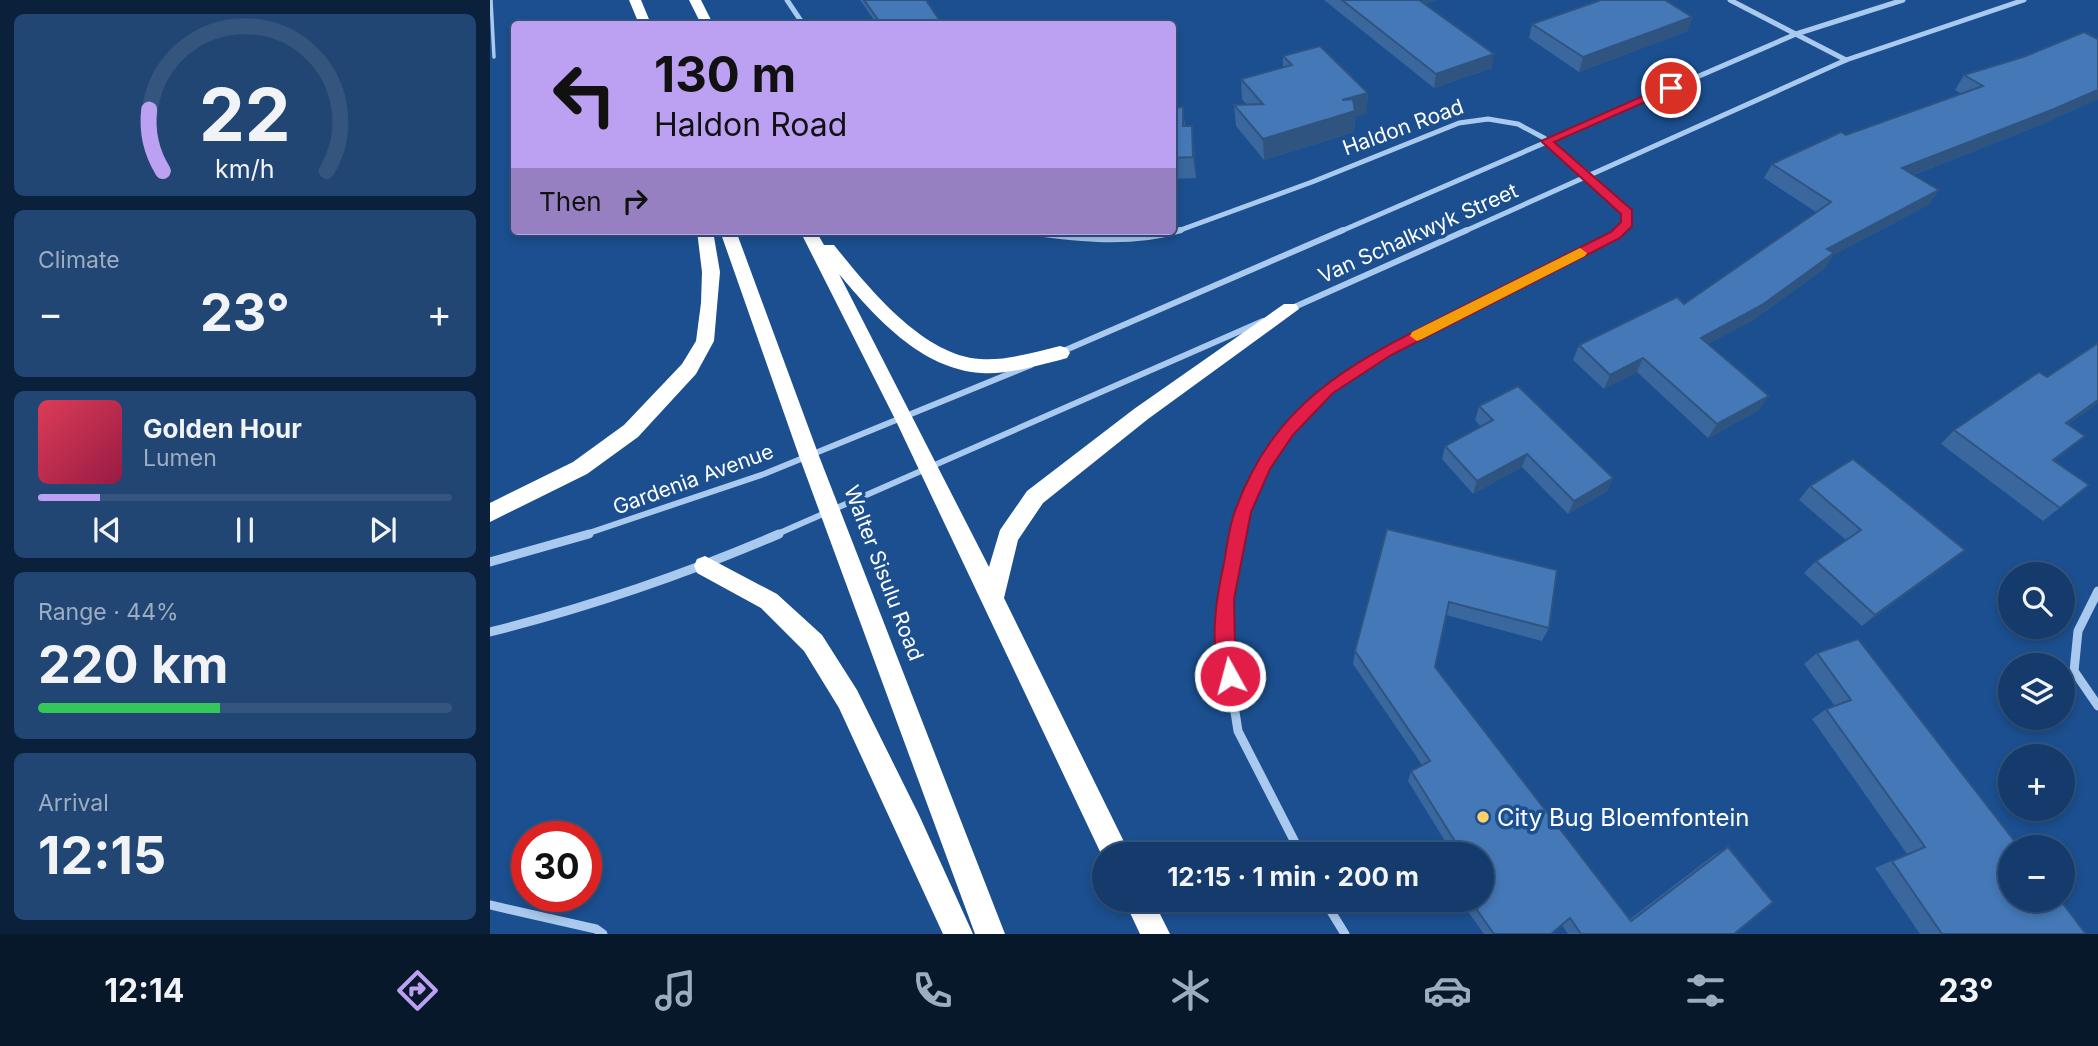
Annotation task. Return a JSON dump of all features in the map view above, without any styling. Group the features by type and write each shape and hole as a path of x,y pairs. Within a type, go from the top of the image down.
{"highway":[{"path":"635,0 644,21"},
{"path":"695,0 706,21"},
{"path":"490,513 580,468 631,431 689,369 705,341 711,272 706,235"},
{"name":"Walter Sisulu Road","path":"729,235 808,456 990,934"},
{"path":"813,235 1110,842"},
{"path":"814,235 870,300 912,335 949,358 971,365 990,366 1060,353"},
{"path":"991,600 1008,537 1035,497 1141,414 1290,309"},
{"path":"705,566 769,601 813,643 853,711 909,825 958,934"},
{"path":"1144,912 1155,934"}],"street":[{"path":"786,0 801,21"},
{"path":"1730,0 1846,60"},
{"name":"Van Schalkwyk Street","path":"905,419 1796,34 1903,0"},
{"name":"Van Schalkwyk Street","path":"831,512 1846,60 2024,0"},
{"name":"Haldon Road","path":"1176,231 1312,182 1458,123 1475,119 1519,124 1546,141 1589,176 1628,213 1628,223 1615,235 1385,352 1327,389 1288,430 1263,466 1242,512 1225,599 1226,649 1238,731 1295,842"},
{"name":"Haldon Road","path":"1049,235 1086,240 1138,239 1158,235"},
{"name":"Gardenia Avenue","path":"490,562 570,541 683,504 905,419"},
{"path":"490,632 537,620 705,566 831,512"},
{"path":"2098,591 2078,631 2074,671 2098,706"},
{"path":"490,905 596,929 603,934"},
{"path":"1331,912 1345,934"}],"lane":[{"path":"491,0 494,57"}],"building":[{"path":"864,0 926,0 940,21 879,21"},
{"path":"1342,0 1419,0 1494,54 1436,74"},
{"path":"1601,0 1665,0 1692,17 1583,57 1532,24"},
{"path":"2084,32 2098,39 2098,90 1902,168 1939,190 1827,249 1834,253 1762,305 1701,338 1769,396 1717,424 1643,358 1610,375 1579,345 1677,297 1684,304 1831,202 1772,164 1841,132 1846,135 1983,86 1964,75 2026,56"},
{"path":"1320,46 1368,93 1342,100 1353,99 1355,111 1263,139 1234,105 1263,104 1241,79 1292,65 1283,56"},
{"path":"1183,107 1183,126 1192,126 1193,157 1176,158 1176,108"},
{"path":"2098,343 2098,400 2066,423 2085,436 2053,460 2089,485 2060,508 1954,430 2039,372 2047,377"},
{"path":"1518,386 1613,478 1574,501 1527,454 1477,481 1445,446 1493,420 1479,406"},
{"path":"1853,459 1965,550 1875,615 1816,561 1861,530 1810,486"},
{"path":"1387,529 1557,570 1549,628 1449,602 1435,667 1631,921 1728,847 1773,902 1734,934 1581,934 1570,918 1551,934 1494,934 1478,912 1494,912 1494,842 1455,842 1411,771 1430,761 1355,651"},
{"path":"1858,639 2010,835 1998,835 1998,912 2069,912 2086,934 1942,934 1892,861 1925,847 1826,709 1851,700 1817,653"}],"slow traffic":[{"path":"1417,336 1580,253"}],"place":[{"name":"City Bug Bloemfontein","path":"1483,817"}],"route":[{"path":"1230,676 1226,649 1225,599 1242,512 1263,466 1288,430 1327,389 1385,352 1615,235 1628,223 1628,213 1546,141 1671,88"}]}
